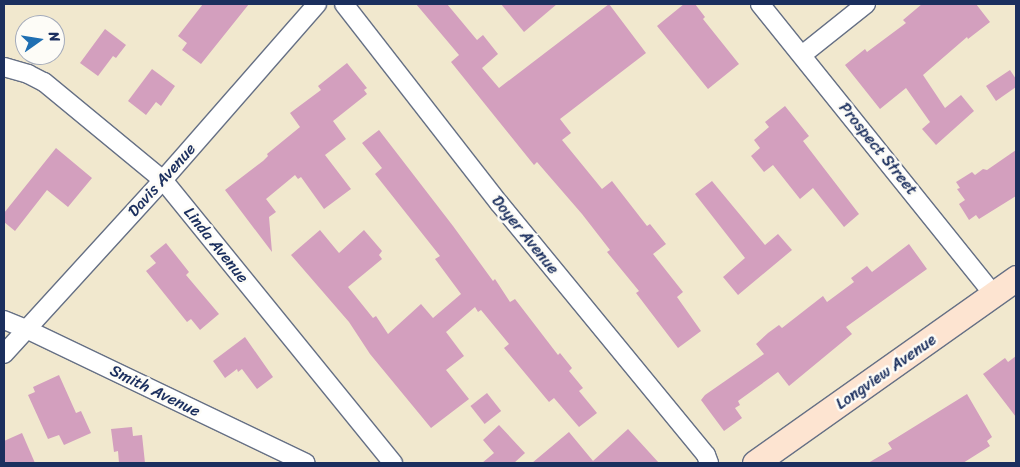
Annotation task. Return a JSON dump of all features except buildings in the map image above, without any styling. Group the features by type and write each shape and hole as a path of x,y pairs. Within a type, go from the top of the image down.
{"street":[{"name":"Davis Avenue","path":"4,354 162,180 317,4"},
{"name":"Doyer Avenue","path":"344,4 499,204 706,455 709,463"},
{"name":"Prospect Street","path":"760,4 994,295"},
{"path":"802,55 866,4"},
{"name":"Linda Avenue","path":"4,67 28,74 44,82 162,180 393,463"},
{"name":"Longview Avenue","path":"755,463 1016,278"},
{"name":"Smith Avenue","path":"4,320 306,463"}]}
